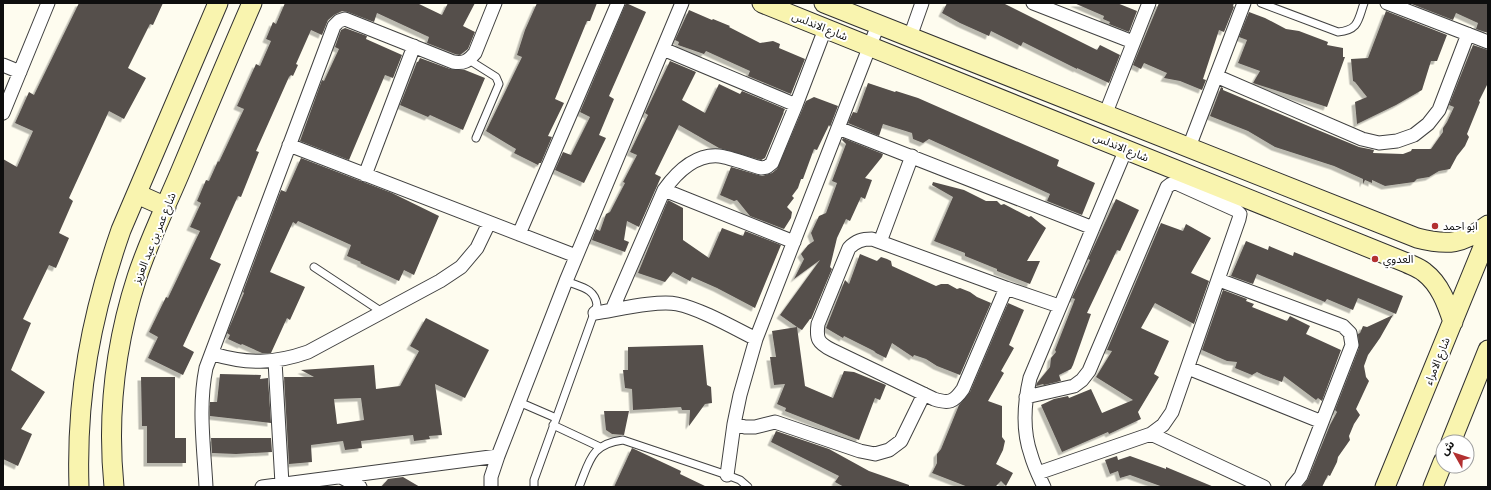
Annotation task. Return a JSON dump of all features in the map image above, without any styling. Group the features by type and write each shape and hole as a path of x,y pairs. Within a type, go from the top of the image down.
{"street":[{"path":"3,113 48,3"},
{"path":"79,487 79,420 83,381 89,342 108,267 121,230 218,3"},
{"name":"شارع عمر بن عبد العزيز","path":"114,487 111,424 114,386 119,349 137,276 252,3"},
{"path":"206,487 202,386 206,368 213,354 334,26 339,21 345,19 453,62 462,63 469,60 475,53 495,3"},
{"path":"519,234 618,3"},
{"path":"491,487 491,477 498,456 566,281 682,3"},
{"name":"شارع الاندلس","path":"762,3 808,12 825,29 1408,262 1424,272 1438,286 1453,322"},
{"name":"شارع الاندلس","path":"824,3 845,7 878,25 1417,238 1437,243 1457,242 1476,234 1488,225"},
{"path":"910,37 922,3"},
{"path":"1033,3 1133,42"},
{"path":"1105,115 1149,3"},
{"path":"1189,147 1244,3"},
{"path":"1387,3 1488,42"},
{"path":"727,475 734,424 743,381 756,339 878,25"},
{"path":"612,310 664,190 673,177 686,166 700,158 719,156 761,168 767,167 772,163 825,29"},
{"path":"1216,76 1362,139 1379,142 1397,141 1414,135 1428,124 1439,110 1468,34"},
{"path":"365,175 414,46"},
{"path":"663,49 796,105"},
{"path":"3,65 20,72"},
{"path":"1026,109 1034,87"},
{"path":"838,128 1093,228"},
{"path":"289,145 576,256"},
{"path":"1044,487 1030,455 1026,436 1024,416 1030,378 1126,150"},
{"path":"880,242 912,156"},
{"path":"1212,184 1222,161"},
{"path":"1026,397 1074,386 1082,380 1089,371 1167,187 1176,183 1236,210 1240,214 1219,280 1172,412 1163,425 1151,434 1038,473"},
{"path":"664,190 794,242"},
{"path":"137,194 166,206"},
{"path":"213,354 232,360 275,361 292,358 308,352 440,281 461,267 477,248 489,223"},
{"name":"شارع الامراء","path":"1385,487 1488,235"},
{"path":"1408,262 1417,252 1417,238"},
{"path":"1006,288 963,389 956,399 945,403 827,348 822,345 817,335 818,324 849,248 855,242 863,239 872,239 1060,306"},
{"path":"1219,280 1343,326 1350,333 1352,345 1301,476 1292,487"},
{"path":"594,313 655,304 677,304 697,311 756,339"},
{"path":"1454,434 1488,350"},
{"path":"275,361 282,484"},
{"path":"1188,368 1322,422"},
{"path":"734,424 745,427 755,427 775,422 860,451 874,454 889,450 900,441 924,394"},
{"path":"1151,434 1264,487"},
{"path":"262,487 498,456"},
{"path":"1433,487 1438,474"},
{"path":"340,477 360,487"}],"lane":[{"path":"1261,3 1338,32 1348,31 1356,26 1364,3"},
{"path":"469,60 496,77 499,84 476,138"},
{"path":"314,267 382,312"},
{"path":"534,487 534,480 597,305 596,297 592,292 566,281"},
{"path":"519,402 556,418"},
{"path":"553,426 600,447"},
{"path":"579,487 591,457 600,447 611,441 623,440 727,475 740,480 748,487"}],"building":[{"path":"79,3 163,3 153,25 150,24 128,68 146,78 124,119 109,111 69,198 73,201 59,233 69,238 56,268 49,265 23,319 31,323 11,370 45,392 21,429 32,434 18,466 3,459 3,159 17,167 33,131 15,123 29,92 34,95"},
{"path":"285,3 417,3 442,15 448,3 475,3 463,26 475,32 468,49 460,55 427,43 429,37 377,13 374,22 342,11 328,20 322,35 311,30 296,64 298,65 293,76 291,75 289,77 256,151 259,152 241,197 238,196 210,259 221,264 183,346 194,352 183,375 148,358 158,337 149,332 166,297 168,298 200,231 190,227 201,203 197,201 206,180 209,181 218,161 219,162 244,109 237,106 256,64 260,66 271,41 266,39 273,22 276,24"},
{"path":"537,3 597,3 590,21 587,21 555,99 564,103 548,136 552,137 541,163 538,165 514,153 516,149 486,131 522,57 517,55 525,30"},
{"path":"626,3 646,12 609,96 614,99 599,135 606,138 584,183 555,170 563,152 571,155 590,117 580,112"},
{"path":"947,3 1003,3 1097,50 1100,45 1120,55 1109,83 1023,42 1021,46 991,31 989,36 960,23 942,13"},
{"path":"1074,3 1117,3 1137,11 1129,32 1109,24 1110,22 1103,19 1104,16"},
{"path":"1159,3 1234,3 1234,7 1224,32 1219,30 1203,79 1206,80 1202,90 1180,81 1164,78 1167,73 1144,63 1141,69 1133,65"},
{"path":"1409,3 1488,3 1488,33 1476,29 1478,23 1456,13 1453,20"},
{"path":"689,10 730,26 729,27 760,43 773,41 780,44 779,48 805,59 791,94 748,76 750,71 706,51 704,54 678,45 679,42 675,40"},
{"path":"1386,11 1447,35 1437,61 1431,61 1422,90 1396,105 1357,124 1355,102 1367,97 1353,81 1351,59 1368,58"},
{"path":"1249,12 1265,18 1286,29 1299,31 1328,42 1327,45 1343,48 1343,57 1345,57 1327,107 1253,83 1260,71 1238,63 1247,40 1239,37"},
{"path":"345,28 367,36 366,39 402,55 393,78 385,75 349,160 300,141 322,80 324,81 339,49 335,47 341,30"},
{"path":"1473,45 1488,50 1488,83 1479,101 1480,102 1467,134 1469,137 1450,169 1439,171 1429,177 1417,179 1414,182 1385,186 1372,180 1372,183 1365,180 1363,184 1363,179 1334,166 1275,147 1248,131 1210,116 1221,87 1223,90 1359,147 1374,150 1373,153 1403,154 1411,151 1412,149 1431,149 1443,132 1443,128 1454,107 1449,105"},
{"path":"420,58 450,69 465,70 485,78 463,130 430,115 428,117 400,105"},
{"path":"670,61 696,72 682,100 705,113 719,84 740,94 742,91 785,109 765,158 761,160 719,148 679,125 655,174 661,177 639,227 627,221 624,240 629,242 625,252 592,240 596,229 600,231 606,214 610,212 625,183 623,182 637,155 630,152 648,115 645,113"},
{"path":"868,83 918,98 1059,160 1057,166 1095,183 1082,215 1047,201 1050,194 929,139 923,143 913,139 912,133 883,124 879,136 848,123 853,112 857,113"},
{"path":"814,97 838,106 830,127 829,125 817,150 814,149 803,179 801,179 798,188 792,196 794,198 787,207 792,212 791,218 784,229 750,216 737,200 734,201 720,195 731,167 762,176 772,173 777,169 806,101"},
{"path":"843,138 883,154 865,178 872,180 865,199 861,197 850,221 846,219 837,238 830,267 832,269 811,319 802,330 780,315 820,260 794,279 804,259 801,254 808,245 814,241 811,233 819,216 826,213 837,183 832,181 846,144 842,140"},
{"path":"301,158 392,193 439,216 414,275 404,270 399,281 347,256 351,245 298,221 296,224 293,222 270,272 305,287 290,320 287,318 271,353 262,353 228,339 230,335 227,333 244,293 243,292 281,190 286,192"},
{"path":"933,182 964,190 986,201 997,201 1001,205 1004,204 1029,217 1031,216 1046,228 1027,261 1040,261 1030,284 965,256 965,253 934,241 953,197 932,185"},
{"path":"1116,199 1139,210 1120,251 1117,250 1087,313 1091,314 1073,365 1071,369 1059,375 1061,381 1036,386 1050,367 1051,358 1056,352 1055,350 1075,299 1072,298 1090,260 1088,259"},
{"path":"668,200 683,208 683,240 709,258 722,228 743,236 745,231 781,245 755,308 692,277 690,281 673,272 665,282 638,273"},
{"path":"1161,223 1183,231 1186,224 1211,238 1191,273 1209,281 1194,324 1155,303 1141,328 1169,341 1154,374 1159,377 1138,412 1141,419 1109,434 1108,432 1062,452 1041,405 1054,399 1068,396 1069,398 1091,389 1102,413 1133,400 1096,377 1112,351 1107,350"},
{"path":"1246,241 1268,250 1269,246 1293,256 1294,252 1403,296 1396,314 1358,298 1353,310 1327,299 1325,302 1257,274 1253,284 1231,276"},
{"path":"860,254 877,261 881,257 887,259 891,261 892,266 936,286 948,284 957,289 960,288 970,292 991,303 960,375 937,366 926,359 914,355 913,357 892,343 886,358 844,336 843,338 826,328 845,280 849,284"},
{"path":"1223,290 1247,299 1246,301 1254,304 1252,307 1287,321 1290,316 1310,326 1306,334 1341,350 1322,401 1318,398 1316,400 1284,376 1282,382 1257,372 1252,375 1235,368 1237,362 1227,361 1202,350"},
{"path":"1008,303 1024,310 1009,345 1014,348 1001,371 1004,373 988,401 1002,406 1002,437 1005,441 1003,450 996,464 1013,473 1006,486 1001,481 995,487 968,487 932,473 937,463 937,454 941,449 959,405 970,392"},
{"path":"1393,315 1368,355 1364,366 1366,377 1369,381 1356,409 1360,415 1349,436 1350,440 1338,457 1330,476 1328,475 1322,487 1302,487 1308,479 1330,425 1337,412 1335,410 1359,348 1358,334 1363,326 1367,327"},
{"path":"426,318 489,350 465,398 435,384 442,435 429,436 430,439 414,441 413,435 361,441 362,448 345,450 343,441 311,445 312,462 289,464 284,377 314,377 301,370 374,365 376,389 400,386 419,351 410,346","holes":["361,398 364,420 337,424 334,399"]},
{"path":"797,327 805,386 833,398 844,371 854,372 886,385 880,400 875,398 859,440 785,411 786,408 777,404 785,384 774,385 770,357 776,357 772,331"},
{"path":"703,345 707,385 711,387 712,403 705,404 689,426 690,410 682,410 681,407 633,410 632,389 625,388 623,370 628,370 628,347"},
{"path":"220,374 261,375 260,379 268,378 271,423 210,416 210,402 217,402"},
{"path":"141,377 175,377 175,438 186,438 186,463 147,463 147,426 142,426"},
{"path":"604,411 629,411 624,435 612,434 606,430"},
{"path":"776,431 829,449 869,471 909,485 909,487 844,487 835,482 839,476 771,442"},
{"path":"211,438 271,438 272,452 236,454 212,453"},
{"path":"632,448 681,471 680,474 707,487 614,487"},
{"path":"1117,456 1118,460 1130,456 1166,469 1166,467 1214,487 1163,487 1130,475 1120,478 1118,471 1110,474 1105,460"},
{"path":"403,477 420,487 381,487 388,479"}],"place":[{"name":"ابو احمد","path":"1435,226"},
{"name":"العدوي","path":"1375,259"}]}
